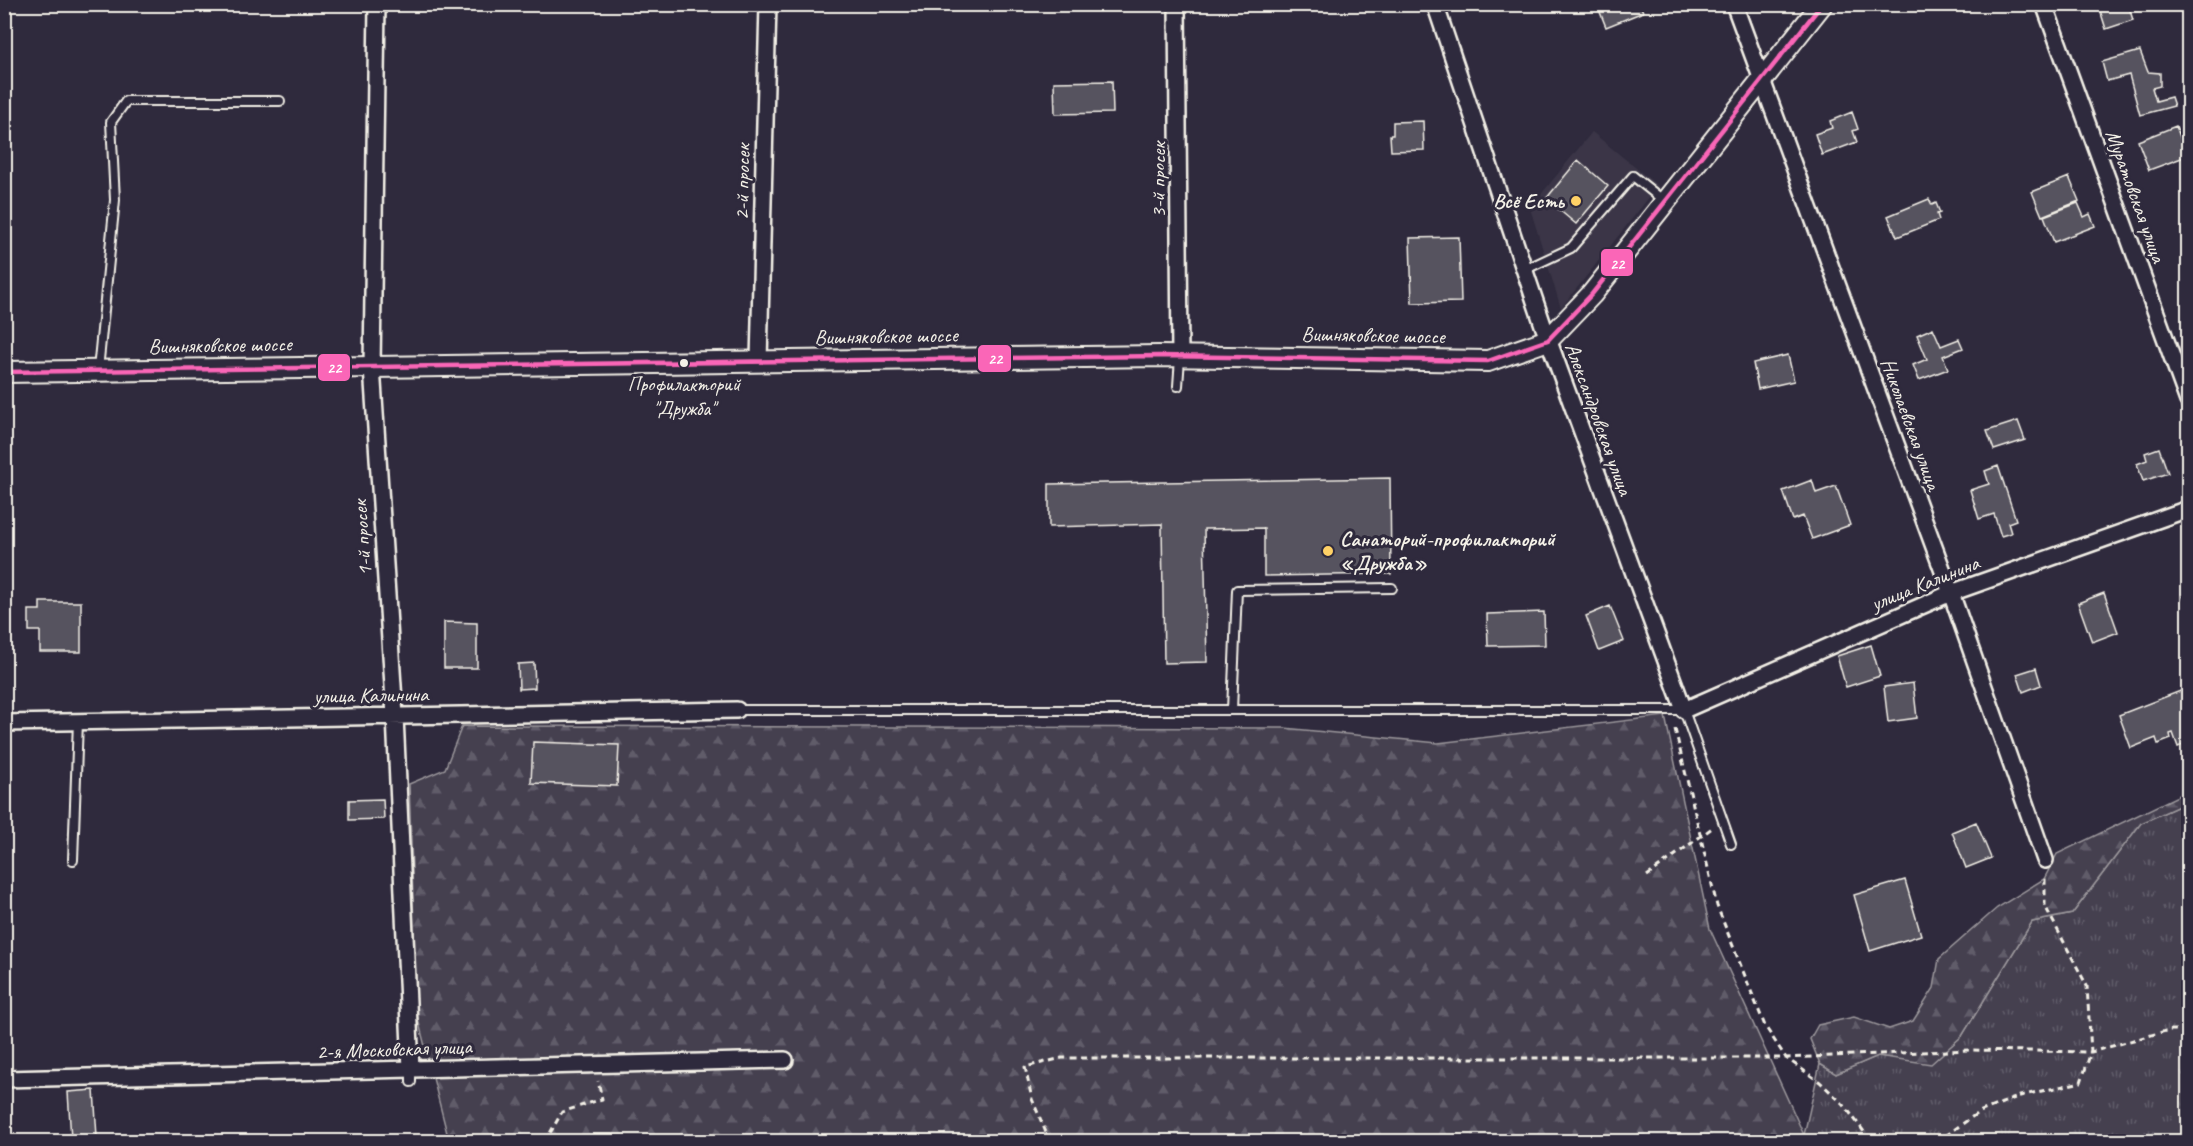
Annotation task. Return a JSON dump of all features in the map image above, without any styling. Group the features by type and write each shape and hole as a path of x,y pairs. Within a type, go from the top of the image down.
{"street":[{"name":"1-й просек","path":"377,4 372,367 394,716 411,1076"},
{"name":"2-й просек","path":"759,361 768,4"},
{"name":"3-й просек","path":"1178,4 1180,356"},
{"name":"Александровская улица","path":"1435,4 1548,340 1684,710"},
{"name":"Николаевская улица","path":"1734,4 1951,592 2045,860"},
{"name":"Вишняковское шоссе","path":"4,372 1180,356 1488,361 1548,340 1592,294 1822,4"},
{"name":"Муратовская улица","path":"2044,4 2188,402"},
{"name":"улица Калинина","path":"1684,710 1951,592 2188,510"},
{"name":"улица Калинина","path":"4,723 737,710"},
{"name":"2-я Московская улица","path":"4,1079 411,1076 595,1065 785,1060"}],"lane":[{"path":"98,371 115,200 111,122 126,101 280,100"},
{"path":"1524,270 1571,248 1633,176 1665,202"},
{"path":"1178,386 1180,356"},
{"path":"1232,710 1237,590 1392,588"},
{"path":"737,710 1684,710 1731,844"},
{"path":"73,860 78,722"}],"path":[{"path":"1684,710 1674,722 1717,906 1765,1026 1786,1058 1820,1082 1844,1105 1868,1137 1869,1142"},
{"path":"1647,876 1712,828"},
{"path":"1937,1142 1979,1112 2020,1096 2081,1082 2091,1052 2087,986 2045,906 2045,860"},
{"path":"1050,1142 1032,1098 1025,1067 1062,1058 1786,1058 1969,1050 2091,1052 2169,1030 2188,1030"},
{"path":"544,1142 562,1112 602,1099 595,1065"}],"shaded area":[{"path":"1592,132 1658,186 1561,308 1530,208"}],"green space":[{"path":"1665,716 1710,929 1804,1135 1796,1142 449,1141 417,1015 409,784 445,769 462,726 1284,728 1438,743"},
{"path":"2188,791 2188,802 2141,823 2072,914 2032,922 1962,1036 1931,1064 1878,1056 1836,1074 1820,1064 1810,1039 1818,1025 1854,1017 1889,1029 1913,1021 1934,988 1939,959 1997,908 2044,879 2057,854"},
{"path":"2188,802 2188,1141 1796,1142 1804,1135 1820,1064 1836,1074 1878,1056 1931,1063 1962,1036 2032,922 2072,914 2141,823"}],"building":[{"path":"1603,4 1640,4 1643,12 1606,27 1598,7"},
{"path":"2098,4 2128,4 2133,20 2106,29"},
{"path":"2140,51 2148,72 2160,73 2160,86 2152,88 2156,101 2171,97 2174,106 2140,115 2129,75 2107,81 2102,62"},
{"path":"1112,81 1113,113 1055,114 1054,82"},
{"path":"1852,112 1858,129 1853,131 1857,142 1822,155 1815,134 1832,128 1830,121"},
{"path":"1423,121 1424,150 1391,151 1390,135 1393,135 1393,122"},
{"path":"2176,126 2187,156 2149,170 2138,141"},
{"path":"1578,160 1608,186 1576,224 1546,199"},
{"path":"2069,177 2079,201 2042,216 2032,192"},
{"path":"1929,199 1932,205 1936,203 1940,213 1937,214 1939,220 1897,237 1888,216"},
{"path":"2078,203 2084,217 2090,214 2095,226 2054,242 2044,216"},
{"path":"1459,237 1461,302 1412,303 1410,238"},
{"path":"1933,328 1941,346 1959,339 1963,348 1943,356 1948,369 1919,380 1913,365 1927,359 1917,335"},
{"path":"1788,355 1794,381 1758,389 1753,363"},
{"path":"2018,421 2025,440 1994,450 1987,431"},
{"path":"2159,448 2168,473 2143,481 2137,464 2147,460 2145,453"},
{"path":"1998,466 2016,520 2008,523 2011,533 2001,536 1994,514 1979,519 1970,490 1989,484 1985,471"},
{"name":"Санаторий-профилакторий «Дружба»","path":"1390,478 1391,574 1264,576 1264,528 1204,529 1207,662 1164,663 1162,524 1049,527 1049,484"},
{"path":"1812,480 1816,493 1836,486 1850,525 1812,539 1803,516 1793,520 1783,491"},
{"path":"2104,593 2118,632 2092,642 2078,603"},
{"path":"2188,594 2188,610 2183,596"},
{"path":"40,602 81,602 81,652 40,652 40,631 29,631 29,610 40,610"},
{"path":"1610,606 1624,641 1599,651 1586,616"},
{"path":"1544,612 1545,645 1488,646 1487,614"},
{"path":"444,622 477,623 477,668 444,668"},
{"path":"1871,645 1880,676 1846,687 1837,656"},
{"path":"534,663 535,688 519,689 518,664"},
{"path":"2036,668 2041,685 2023,692 2017,674"},
{"path":"1913,683 1917,718 1888,722 1884,687"},
{"path":"2188,688 2188,743 2178,747 2173,733 2170,734 2171,739 2158,744 2156,738 2131,748 2119,715"},
{"path":"533,742 619,745 617,786 531,783"},
{"path":"383,799 384,819 349,820 349,800"},
{"path":"1976,822 1991,858 1966,868 1952,832"},
{"path":"1905,880 1921,935 1870,951 1854,895"},
{"path":"94,1090 97,1137 71,1139 68,1092"}],"transit line":[{"name":"22","path":"4,372 1159,356 1488,361 1548,340 1592,294 1822,4"}],"place":[{"name":"Всё Есть","path":"1576,201"},
{"name":"Профилакторий \"Дружба\"","path":"684,363"},
{"name":"Санаторий-профилакторий «Дружба»","path":"1328,551"}]}
